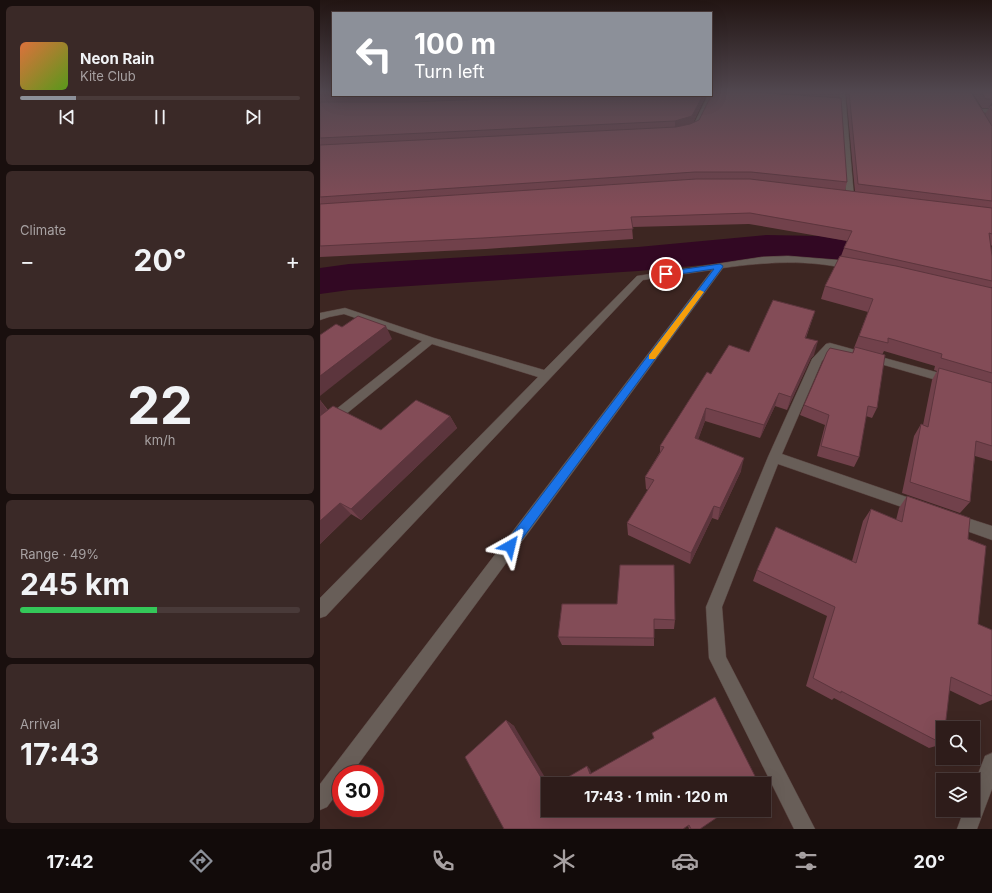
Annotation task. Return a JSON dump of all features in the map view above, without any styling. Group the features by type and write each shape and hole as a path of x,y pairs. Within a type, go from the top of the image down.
{"street":[{"path":"845,131 850,197"},
{"path":"320,610 640,278 762,260 788,259 838,264 861,269"},
{"path":"320,800 720,266"},
{"path":"320,317 326,314 345,311 430,340 546,375"},
{"path":"320,429 430,340"},
{"path":"805,829 718,658 714,607 774,457 817,359 830,346 962,384"},
{"path":"774,457 992,533"},
{"path":"967,829 992,763"}],"building":[{"path":"320,131 473,131 320,138"},
{"path":"603,131 843,131 847,182 751,172 695,172 320,197 320,145"},
{"path":"853,131 992,131 992,201 858,184"},
{"path":"696,179 750,179 992,208 992,234 989,233 992,256 992,281 844,248 852,231 750,213 631,217 633,229 320,246 320,204"},
{"path":"840,256 896,266 992,288 992,373 941,358 942,354 888,338 888,343 859,336 873,299 825,286"},
{"path":"773,300 815,311 805,338 818,341 791,397 779,393 764,425 706,408 695,438 744,458 720,508 714,506 691,553 627,523 654,480 645,477 664,447 660,446 707,372 711,374 729,345 749,352"},
{"path":"358,316 386,326 320,376 320,335 336,324 342,327"},
{"path":"855,347 885,355 877,408 868,406 859,457 821,446 829,415 804,405 830,348 853,353"},
{"path":"939,368 992,383 992,446 976,441 970,502 910,482 921,424 928,427"},
{"path":"416,400 450,416 351,509 340,503 320,521 320,416 333,406 381,430"},
{"path":"907,496 970,518 968,539 986,546 978,624 992,630 992,696 951,677 946,721 936,721 936,740 813,678 835,607 757,570 776,527 856,563 871,509 902,522"},
{"path":"620,565 674,565 675,620 654,619 654,638 558,637 562,604 617,604"},
{"path":"715,697 755,777 568,777 587,766 590,774 654,738 652,733"},
{"path":"506,720 541,778 541,817 718,817 700,829 691,829 689,825 683,829 504,829 465,757"}],"waterway":[{"path":"320,281 349,277 638,259 766,247 820,248 992,280"}],"slow traffic":[{"path":"652,357 700,292"}],"route":[{"path":"510,546 720,266 666,274"}]}
